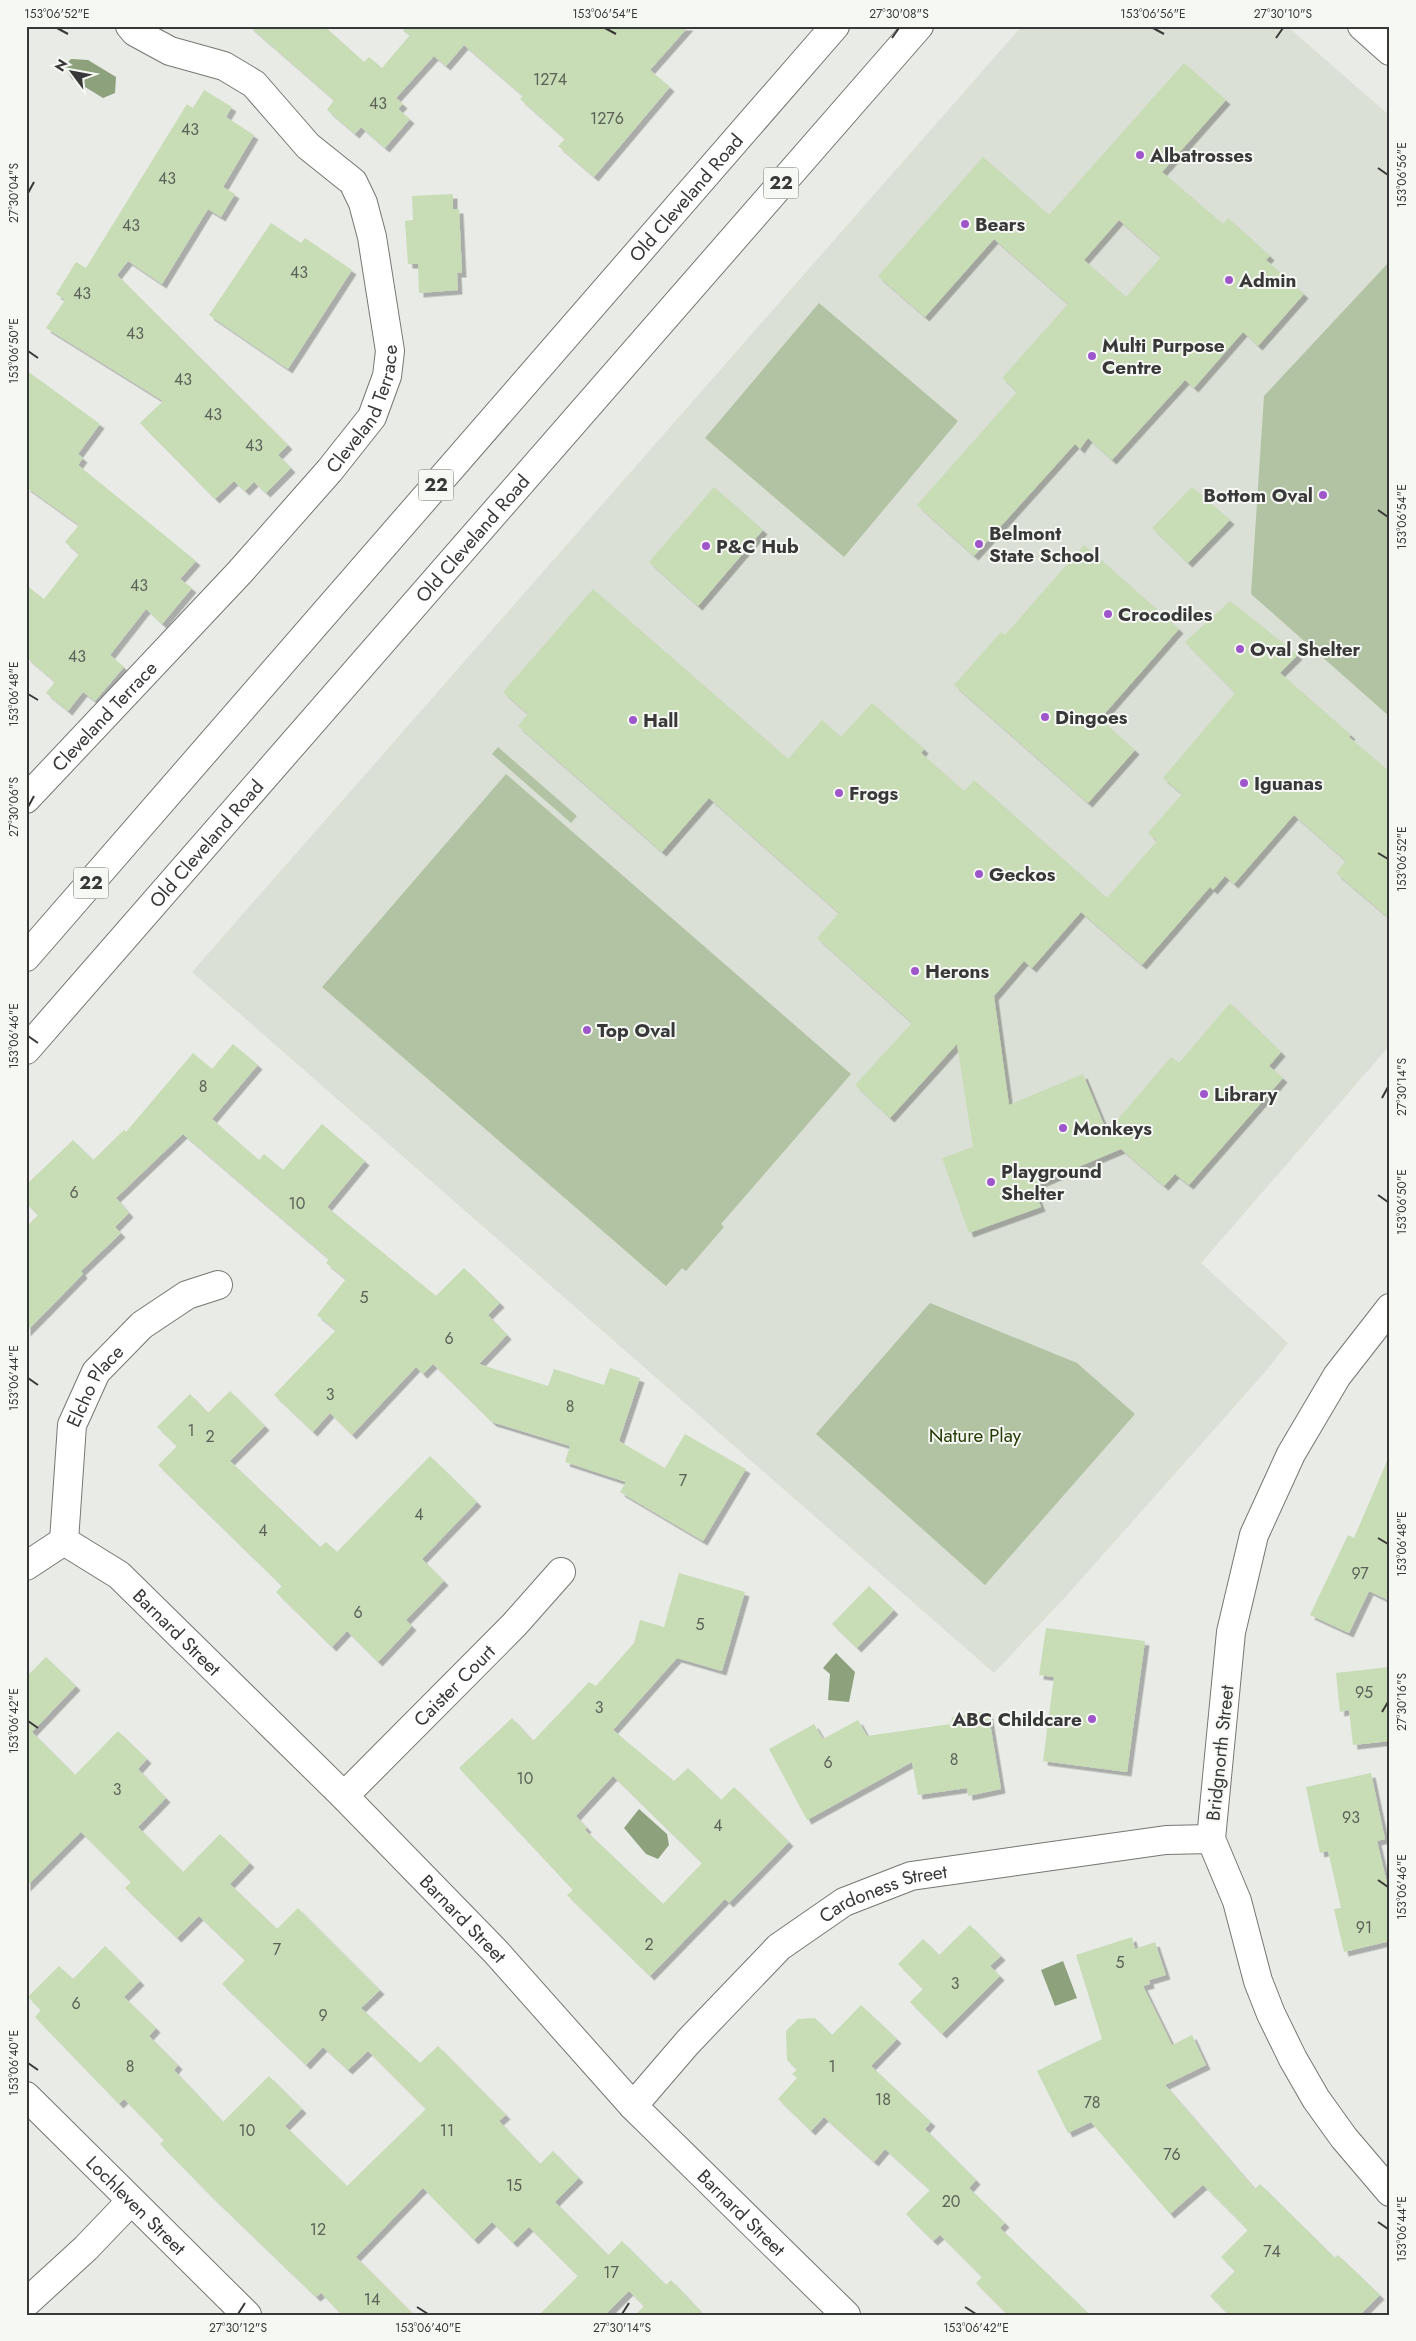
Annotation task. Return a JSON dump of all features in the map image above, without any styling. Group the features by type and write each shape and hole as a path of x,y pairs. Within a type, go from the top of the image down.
{"main road":[{"name":"Cleveland Terrace","path":"26,799 226,586 330,470 372,417 387,376 390,352 372,237 363,202 353,182 308,146 254,84 224,66 170,51 135,32 130,26"},
{"name":"Old Cleveland Road","path":"26,958 835,26"},
{"name":"Old Cleveland Road","path":"26,1050 919,26"},
{"path":"1362,26 1390,51"},
{"name":"Elcho Place","path":"64,1541 72,1426 96,1372 142,1325 187,1295 218,1285"},
{"name":"Bridgnorth Street","path":"1390,1308 1337,1376 1291,1454 1254,1535 1231,1632 1211,1839 1237,1901 1258,1980 1271,2014 1293,2059 1316,2098 1344,2138 1390,2192"},
{"path":"26,1566 64,1541"},
{"name":"Barnard Street","path":"64,1541 119,1575 344,1796 496,1952 633,2106 846,2315"},
{"name":"Caister Court","path":"344,1796 514,1625 561,1572"},
{"name":"Cardoness Street","path":"633,2106 688,2042 779,1947 844,1902 911,1876 1166,1840 1211,1839"},
{"name":"Lochleven Street","path":"26,2096 130,2202 246,2315"},
{"path":"26,2303 86,2248 130,2202"}],"shaded area":[{"name":"Belmont State School","path":"1022,26 1287,26 1390,116 1390,1045 1201,1263 1288,1343 1265,1372 1069,1593 994,1673 192,972"},
{"path":"71,59 88,60 116,77 115,93 103,98 72,79 64,66"},
{"path":"836,1653 855,1672 849,1702 828,1700 830,1674 823,1668"},
{"path":"639,1809 667,1834 669,1845 658,1859 646,1854 624,1828"},
{"path":"1063,1961 1077,1998 1055,2006 1041,1970"}],"green space":[{"name":"Bottom Oval","path":"1390,261 1390,717 1251,594 1264,396"},
{"path":"819,303 958,421 844,557 705,438"},
{"path":"498,747 577,816 571,823 492,754"},
{"name":"Top Oval","path":"506,774 851,1074 721,1224 724,1227 686,1271 682,1268 666,1286 322,987"},
{"name":"Nature Play","path":"930,1303 1077,1363 1135,1414 985,1585 816,1434"}],"building":[{"path":"249,26 324,26 364,62 369,57 382,68 410,35 399,26 689,26 650,70 670,87 594,177 558,146 565,139 520,99 523,96 464,45 446,66 434,56 396,98 403,104 398,109 410,119 385,148 361,127 355,134 327,110 334,100"},
{"path":"1184,63 1226,100 1162,172 1223,224 1228,218 1270,256 1266,260 1304,294 1258,346 1243,332 1194,388 1185,380 1112,460 1088,438 1080,449 1075,444 974,556 917,505 1017,392 1002,378 1068,304 994,239 925,317 878,276 983,157 1049,215","holes":["1119,220 1161,257 1126,297 1084,260"]},
{"path":"204,90 232,107 226,117 254,135 223,187 235,194 221,217 208,209 162,284 128,261 117,275 288,445 278,455 291,468 266,493 254,482 245,491 234,481 215,499 140,423 163,401 46,328 65,300 56,294 76,262 86,268 187,104 193,108"},
{"path":"453,194 453,209 459,209 462,273 457,273 458,290 419,293 418,264 408,264 405,221 413,220 412,196"},
{"path":"271,223 301,243 305,238 352,270 288,369 209,315"},
{"path":"26,370 100,424 78,454 83,458 78,465 196,561 180,579 192,588 162,624 146,609 110,655 124,667 95,701 83,692 68,711 46,693 55,682 26,657 26,585 44,599 79,554 65,542 79,525 26,487"},
{"name":"P&C Hub","path":"714,487 763,530 698,606 649,562"},
{"path":"1192,487 1230,520 1188,563 1152,528"},
{"path":"1084,545 1179,629 1100,719 1135,750 1088,803 954,685 1001,632 1005,635"},
{"path":"593,589 788,759 822,720 841,737 872,703 924,749 921,753 964,791 974,780 1107,898 1157,841 1148,833 1182,794 1163,778 1235,693 1185,642 1230,601 1298,655 1280,673 1390,772 1390,919 1336,873 1346,861 1294,815 1234,884 1225,876 1213,890 1210,887 1142,965 1081,912 1032,968 1024,961 994,996 1009,1105 1083,1074 1107,1132 1171,1057 1179,1063 1230,1003 1281,1052 1269,1066 1283,1078 1189,1185 1175,1174 1164,1186 1121,1149 1033,1186 1041,1207 969,1233 942,1158 973,1147 957,1044 890,1118 855,1085 912,1023 817,938 839,913 709,798 662,852 518,726 528,714 503,692"},
{"path":"233,1044 258,1065 212,1119 259,1160 264,1154 283,1170 322,1124 365,1161 327,1207 436,1296 464,1268 500,1303 488,1315 507,1335 479,1364 548,1386 554,1369 604,1385 610,1368 640,1378 619,1441 665,1468 685,1434 746,1469 703,1541 620,1492 626,1482 565,1462 570,1446 492,1422 433,1364 423,1374 416,1367 352,1435 330,1413 313,1432 274,1395 336,1330 317,1315 346,1279 326,1263 329,1259 183,1134 116,1198 129,1213 115,1227 121,1233 81,1271 83,1274 26,1332 26,1227 38,1215 26,1203 26,1185 73,1140 93,1160 124,1130 126,1132 193,1053 212,1069"},
{"path":"230,1391 265,1426 230,1461 320,1547 326,1542 337,1552 430,1456 477,1502 422,1559 444,1581 406,1620 412,1626 378,1662 347,1631 332,1647 276,1592 282,1586 158,1465 177,1446 157,1427 190,1394 208,1413"},
{"path":"1390,1454 1390,1601 1369,1591 1349,1633 1310,1615 1348,1535 1354,1538"},
{"path":"679,1573 745,1592 722,1671 677,1658 613,1730 674,1781 688,1768 721,1800 734,1787 789,1842 729,1903 725,1899 650,1976 567,1895 573,1890 459,1768 512,1718 533,1741 589,1682 596,1686 634,1643 640,1620 664,1627","holes":["613,1776 702,1863 663,1904 585,1830 587,1828 576,1816"]},
{"path":"869,1586 894,1610 857,1648 832,1624"},
{"name":"ABC Childcare","path":"1046,1628 1145,1641 1127,1772 1043,1761 1054,1677 1039,1675"},
{"path":"46,1657 76,1686 32,1732 75,1775 118,1731 147,1759 138,1769 166,1798 138,1827 183,1872 220,1834 250,1863 230,1884 277,1929 298,1908 380,1990 361,2008 420,2063 438,2046 506,2115 499,2121 540,2164 553,2151 579,2178 555,2202 608,2255 622,2241 666,2285 671,2280 704,2315 635,2315 644,2306 629,2291 605,2315 539,2315 578,2276 529,2227 513,2243 492,2222 474,2240 423,2188 356,2257 414,2315 342,2315 321,2293 316,2297 213,2198 160,2144 164,2140 124,2099 119,2104 35,2017 41,2010 28,1997 59,1966 73,1979 105,1946 140,1981 124,1997 156,2028 149,2036 178,2065 174,2070 223,2122 269,2076 302,2109 285,2126 347,2186 426,2109 368,2051 348,2070 323,2047 306,2065 222,1984 245,1960 199,1916 177,1938 125,1888 131,1882 81,1832 26,1887 26,1677"},
{"path":"1390,1667 1390,1741 1353,1745 1349,1710 1340,1712 1336,1673"},
{"path":"988,1711 1001,1789 968,1796 967,1788 918,1795 912,1762 807,1820 769,1749 814,1724 823,1739 858,1720 867,1736 951,1724 952,1717"},
{"path":"1371,1773 1385,1839 1377,1841 1390,1896 1390,1941 1344,1952 1334,1909 1341,1908 1328,1851 1320,1853 1306,1787"},
{"path":"970,1925 1001,1956 990,1966 1000,1976 942,2034 910,2002 923,1989 898,1964 923,1939 939,1955"},
{"path":"1132,1937 1135,1949 1155,1942 1166,1975 1149,1980 1150,1984 1143,1986 1172,2045 1192,2035 1206,2065 1165,2085 1255,2189 1260,2184 1335,2258 1338,2255 1380,2295 1360,2315 1229,2315 1210,2296 1235,2271 1221,2257 1248,2230 1203,2185 1170,2214 1091,2122 1068,2133 1037,2071 1102,2039 1076,1955"},
{"path":"861,2005 897,2039 871,2066 931,2122 925,2129 976,2180 969,2188 1005,2223 1000,2228 1090,2315 1008,2315 976,2283 982,2277 940,2235 933,2241 906,2214 930,2190 885,2149 874,2162 824,2117 811,2131 778,2099 797,2078 792,2074 797,2070 787,2060 786,2031 798,2019 815,2018 832,2035"}],"place":[{"name":"Albatrosses","path":"1140,155"},
{"name":"Bears","path":"965,224"},
{"name":"Admin","path":"1229,280"},
{"name":"Multi Purpose Centre","path":"1092,356"},
{"name":"Bottom Oval","path":"1323,495"},
{"name":"Belmont State School","path":"979,544"},
{"name":"P&C Hub","path":"706,546"},
{"name":"Crocodiles","path":"1108,614"},
{"name":"Oval Shelter","path":"1240,649"},
{"name":"Dingoes","path":"1045,717"},
{"name":"Hall","path":"633,720"},
{"name":"Iguanas","path":"1244,783"},
{"name":"Frogs","path":"839,793"},
{"name":"Geckos","path":"979,874"},
{"name":"Herons","path":"915,971"},
{"name":"Top Oval","path":"587,1030"},
{"name":"Library","path":"1204,1094"},
{"name":"Monkeys","path":"1063,1128"},
{"name":"Playground Shelter","path":"991,1182"},
{"name":"ABC Childcare","path":"1092,1719"}]}
